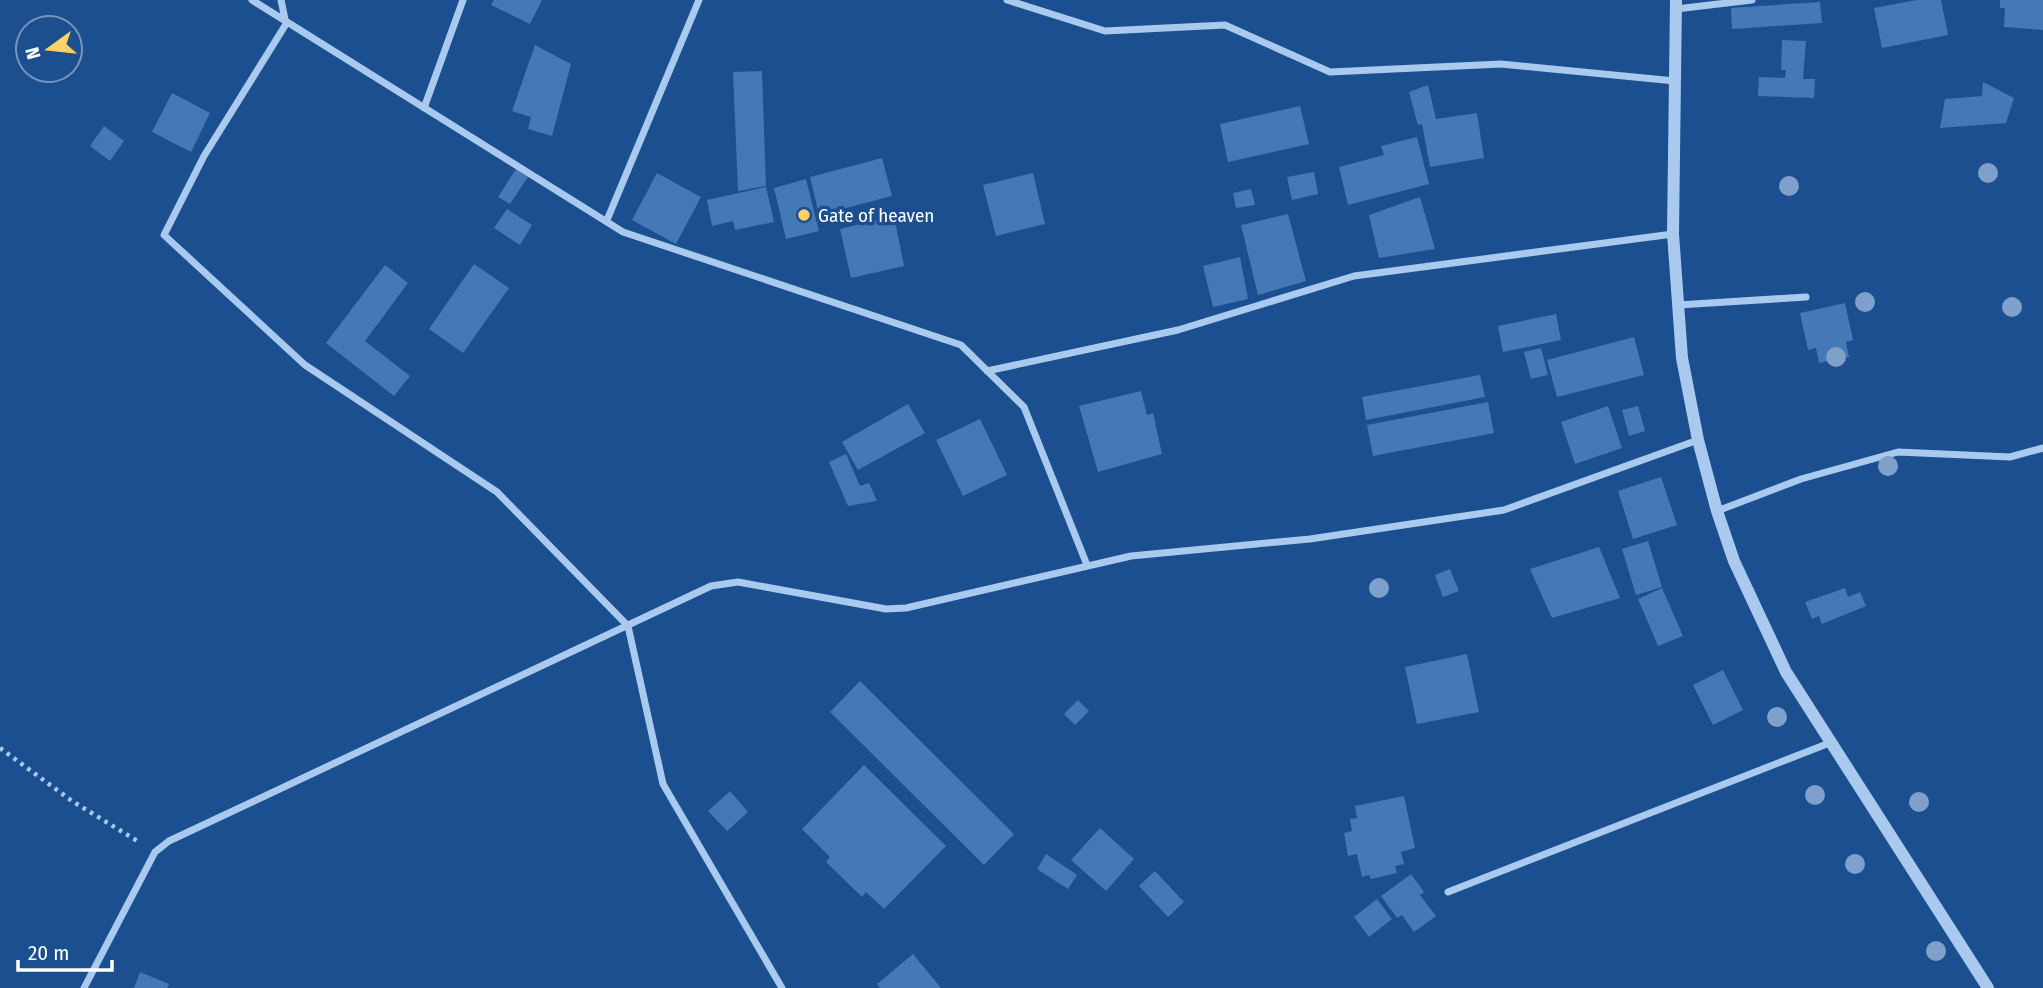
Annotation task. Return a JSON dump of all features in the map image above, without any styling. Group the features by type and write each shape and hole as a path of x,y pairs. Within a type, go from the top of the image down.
{"street":[{"path":"252,0 623,232 961,345 1024,407 1087,565"},
{"path":"281,0 286,23 204,156 164,235 305,365 497,492 628,626 663,784 782,988"},
{"path":"424,108 463,0"},
{"path":"607,220 699,0"},
{"path":"1007,0 1105,31 1226,25 1330,72 1501,64 1675,81"},
{"path":"1752,0 1676,4 1673,234 1682,358 1698,440 1734,561 1786,673 1988,988"},
{"path":"988,371 1178,330 1354,276 1673,234"},
{"path":"1678,305 1806,297"},
{"path":"84,988 155,852 169,841 711,586 738,582 886,609 906,608 1131,556 1310,539 1504,510 1698,440"},
{"path":"1717,511 1801,479 1898,452 2010,457 2043,448"},
{"path":"1448,892 1832,742"}],"path":[{"path":"0,748 72,801 155,852"}],"building":[{"path":"494,0 542,0 530,24 491,5"},
{"path":"1917,0 1941,0 1948,35 1882,48 1874,8"},
{"path":"2000,0 2043,0 2043,30 2004,27 2005,8 2000,8"},
{"path":"1820,2 1822,23 1732,29 1731,8"},
{"path":"1782,40 1806,41 1803,79 1815,79 1814,98 1758,96 1759,77 1785,78 1786,70 1781,70"},
{"path":"535,45 571,64 552,136 528,129 531,117 512,111"},
{"path":"762,71 766,186 738,191 733,72"},
{"path":"1983,82 2014,98 2006,123 1940,128 1945,99 1982,96"},
{"path":"1428,85 1436,119 1477,113 1484,158 1430,167 1422,124 1418,125 1409,92"},
{"path":"172,93 210,113 191,152 152,132"},
{"path":"1300,106 1309,144 1228,162 1220,124"},
{"path":"104,126 124,141 110,161 90,146"},
{"path":"1417,137 1429,184 1348,205 1339,167 1384,155 1381,146"},
{"path":"882,158 892,196 819,215 810,177"},
{"path":"516,169 528,177 510,204 498,197"},
{"path":"1314,172 1318,194 1292,200 1287,177"},
{"path":"657,173 701,197 676,244 632,220"},
{"path":"1033,173 1045,224 996,236 983,185"},
{"path":"806,179 819,231 786,239 774,188"},
{"path":"766,187 774,222 735,230 733,221 712,226 707,200"},
{"path":"1251,189 1255,205 1236,208 1233,193"},
{"path":"1420,197 1435,249 1379,258 1369,215"},
{"path":"507,209 532,225 520,245 494,228"},
{"path":"1288,214 1306,281 1258,295 1241,225"},
{"path":"894,216 904,266 851,278 840,229"},
{"path":"1240,257 1248,299 1213,307 1203,266"},
{"path":"474,264 509,288 463,353 429,329"},
{"path":"385,265 408,283 365,341 410,376 394,396 326,343"},
{"path":"1845,303 1853,340 1846,342 1849,357 1819,363 1816,348 1808,350 1800,313"},
{"path":"1556,314 1561,340 1503,352 1498,326"},
{"path":"1634,337 1644,375 1557,397 1547,360"},
{"path":"1541,348 1548,375 1531,379 1524,352"},
{"path":"1480,375 1485,397 1366,420 1362,397"},
{"path":"1141,391 1147,415 1153,413 1162,454 1098,472 1079,406"},
{"path":"1488,402 1494,433 1373,456 1367,425"},
{"path":"908,404 925,433 858,470 842,442"},
{"path":"1608,406 1622,448 1575,464 1561,422"},
{"path":"1638,406 1645,431 1629,436 1622,410"},
{"path":"980,419 1007,475 963,496 936,440"},
{"path":"846,454 860,486 869,483 877,501 848,506 829,462"},
{"path":"1661,477 1677,525 1633,539 1618,491"},
{"path":"1648,541 1662,587 1636,595 1622,549"},
{"path":"1599,547 1620,598 1552,618 1530,569"},
{"path":"1450,569 1459,591 1443,597 1435,575"},
{"path":"1662,588 1683,636 1658,646 1638,599"},
{"path":"1845,588 1848,597 1860,592 1866,606 1822,624 1819,616 1812,619 1805,602"},
{"path":"1467,654 1479,712 1417,724 1405,667"},
{"path":"1723,670 1743,710 1713,725 1693,685"},
{"path":"860,681 1014,834 984,865 830,712"},
{"path":"1078,700 1089,711 1075,725 1064,714"},
{"path":"864,765 946,846 884,909 866,892 862,897 826,862 830,857 802,829"},
{"path":"730,791 748,812 727,831 708,811"},
{"path":"1404,796 1415,848 1401,852 1404,864 1395,866 1397,873 1371,879 1369,875 1362,877 1357,854 1348,856 1344,833 1352,831 1350,819 1357,818 1355,806"},
{"path":"1100,828 1134,859 1106,891 1071,860"},
{"path":"1046,854 1077,875 1068,889 1037,869"},
{"path":"1155,871 1184,902 1168,917 1139,886"},
{"path":"1411,874 1424,892 1420,895 1436,916 1414,932 1402,915 1397,918 1381,896"},
{"path":"1377,899 1392,919 1369,937 1354,917"},
{"path":"913,954 941,988 880,988 877,984"},
{"path":"140,972 169,984 167,988 134,988"}],"place":[{"name":"Gate of heaven","path":"804,215"}]}
